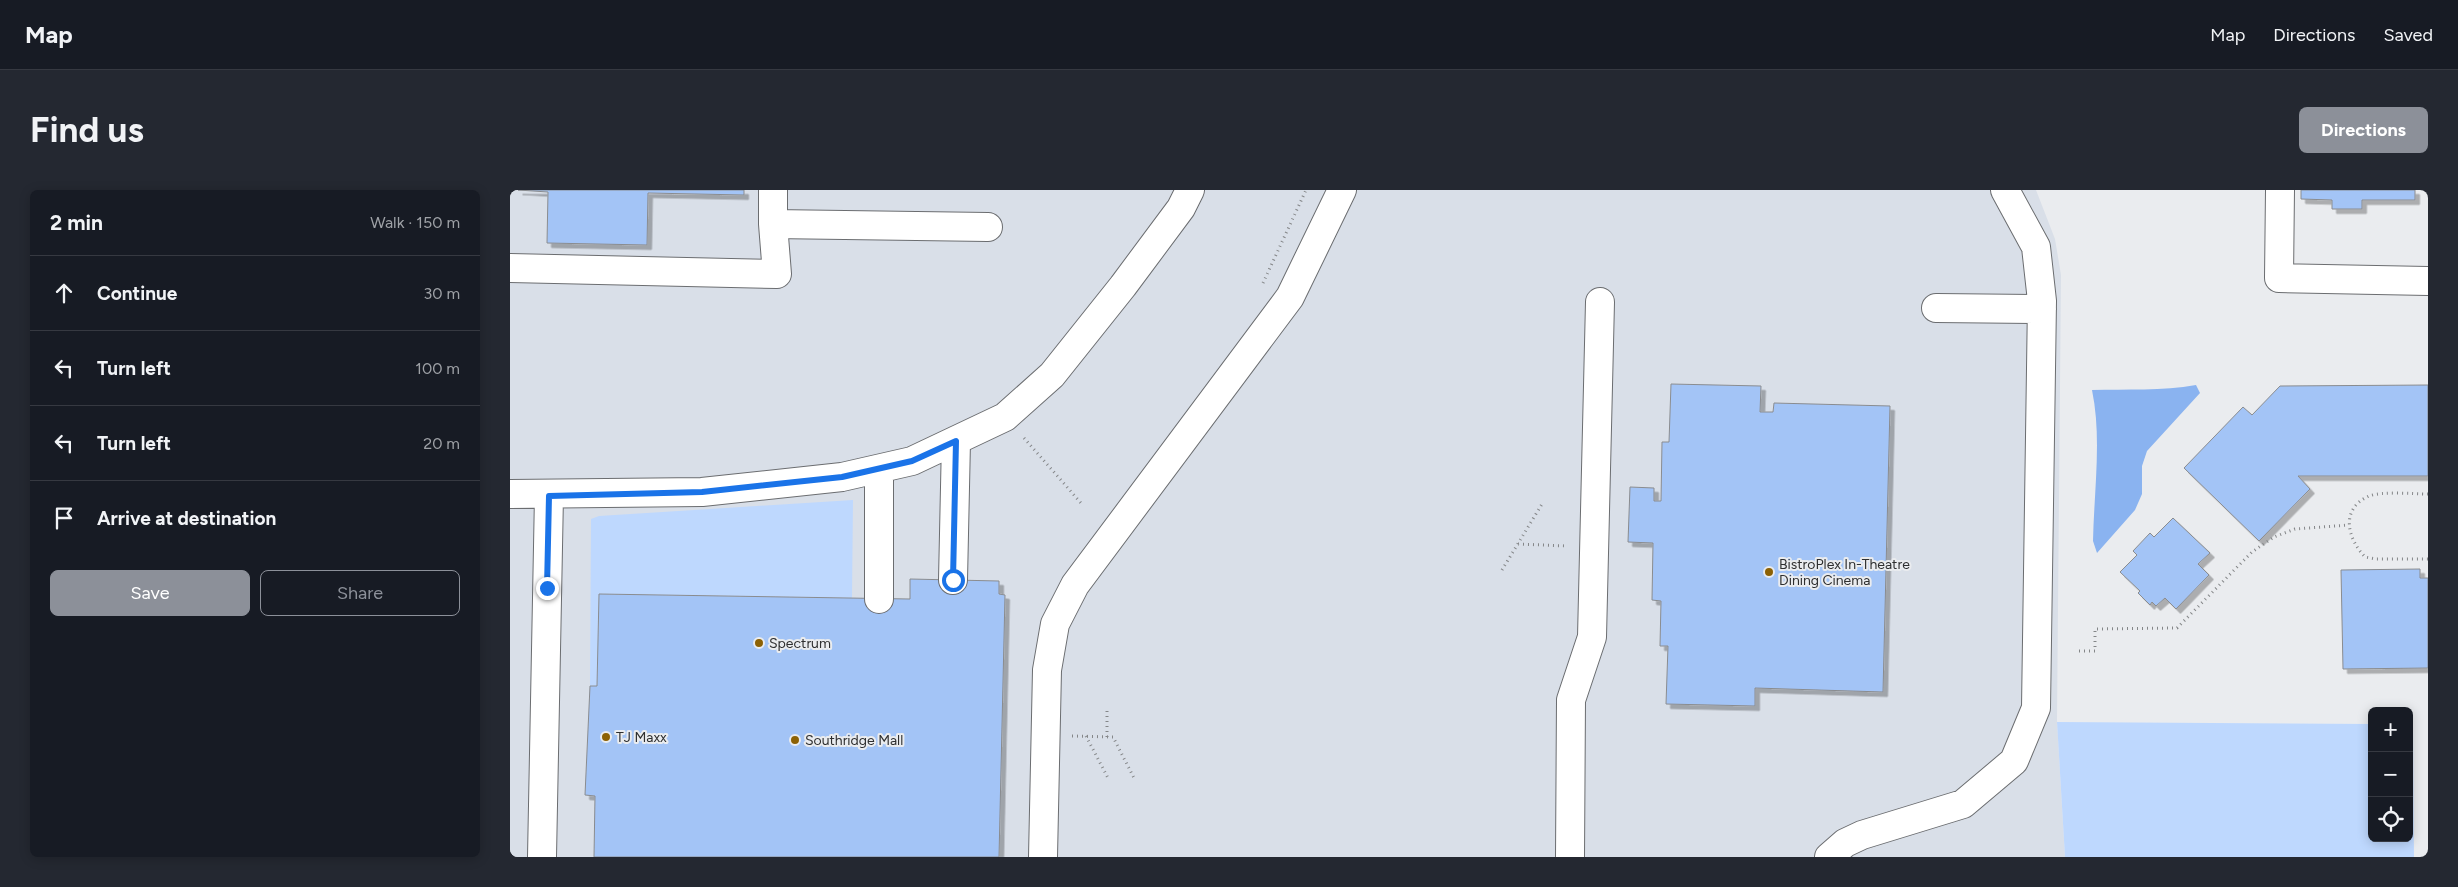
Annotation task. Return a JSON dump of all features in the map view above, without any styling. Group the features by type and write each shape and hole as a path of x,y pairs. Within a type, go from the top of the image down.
{"street":[{"path":"510,268 777,274 773,224 773,190"},
{"path":"510,494 549,496 702,492 773,486 879,470 912,461 1005,417 1052,375 1123,286 1181,208 1190,190"},
{"path":"1043,857 1047,670 1055,624 1075,585 1290,296 1342,190"},
{"path":"1829,857 1845,843 1862,835 1963,804 2014,761 2036,708 2042,310 2036,247 2005,190"},
{"path":"2280,190 2279,278 2428,281"},
{"path":"773,224 988,227"},
{"path":"1570,857 1572,700 1592,637 1600,302"},
{"path":"1936,308 2042,310"},
{"path":"953,580 956,441"},
{"path":"879,470 879,599"},
{"path":"542,857 549,496"}],"path":[{"path":"1027,442 1081,503"},
{"path":"2428,494 2370,496 2357,505 2349,525 2350,537 2364,557 2376,559 2428,559"},
{"path":"1502,570 1542,504"},
{"path":"2079,651 2095,651 2095,629 2177,628 2252,552 2274,537 2295,529 2349,525"},
{"path":"1518,544 1574,546"},
{"path":"1107,737 1108,708"},
{"path":"1064,736 1112,737 1134,778"},
{"path":"1086,736 1108,778"}],"shaded area":[{"path":"510,190 2036,190 2055,239 2061,275 2057,721 2065,857 510,857"},
{"path":"2196,385 2200,393 2147,451 2142,466 2142,494 2135,510 2097,553 2093,541 2097,427 2092,390 2157,389"},
{"path":"853,500 852,598 599,594 597,686 590,686 591,519 599,516"},
{"path":"2057,722 2368,724 2368,842 2413,842 2413,724 2414,857 2065,857"}],"building":[{"path":"518,190 744,190 744,195 648,193 647,245 547,243 548,192"},
{"path":"2301,190 2415,190 2415,200 2362,200 2362,209 2332,209 2332,200 2301,199"},
{"name":"BistroPlex In-Theatre Dining Cinema","path":"1671,384 1761,386 1760,412 1773,412 1774,403 1890,406 1883,692 1755,688 1755,706 1666,704 1668,646 1660,646 1661,601 1652,600 1653,543 1628,542 1630,487 1654,488 1654,501 1661,501 1662,442 1669,442"},
{"path":"2428,385 2428,476 2298,476 2310,489 2259,541 2184,468 2243,407 2252,415 2280,386"},
{"path":"2173,518 2210,553 2198,564 2209,575 2176,609 2165,598 2156,606 2152,602 2150,605 2138,593 2140,591 2120,572 2137,555 2133,551 2150,533 2154,537"},
{"path":"2420,569 2420,578 2428,578 2428,668 2343,669 2341,570"},
{"name":"Southridge Mall","path":"910,579 999,581 999,594 1005,595 999,857 594,857 595,796 585,795 590,686 597,686 599,594 910,599"}],"place":[{"name":"BistroPlex In-Theatre Dining Cinema","path":"1769,572"},
{"name":"Spectrum","path":"759,643"},
{"name":"TJ Maxx","path":"606,737"},
{"name":"Southridge Mall","path":"795,740"}],"route":[{"path":"547,588 549,496 702,492 773,486 842,477 912,461 956,441 953,580"}]}
